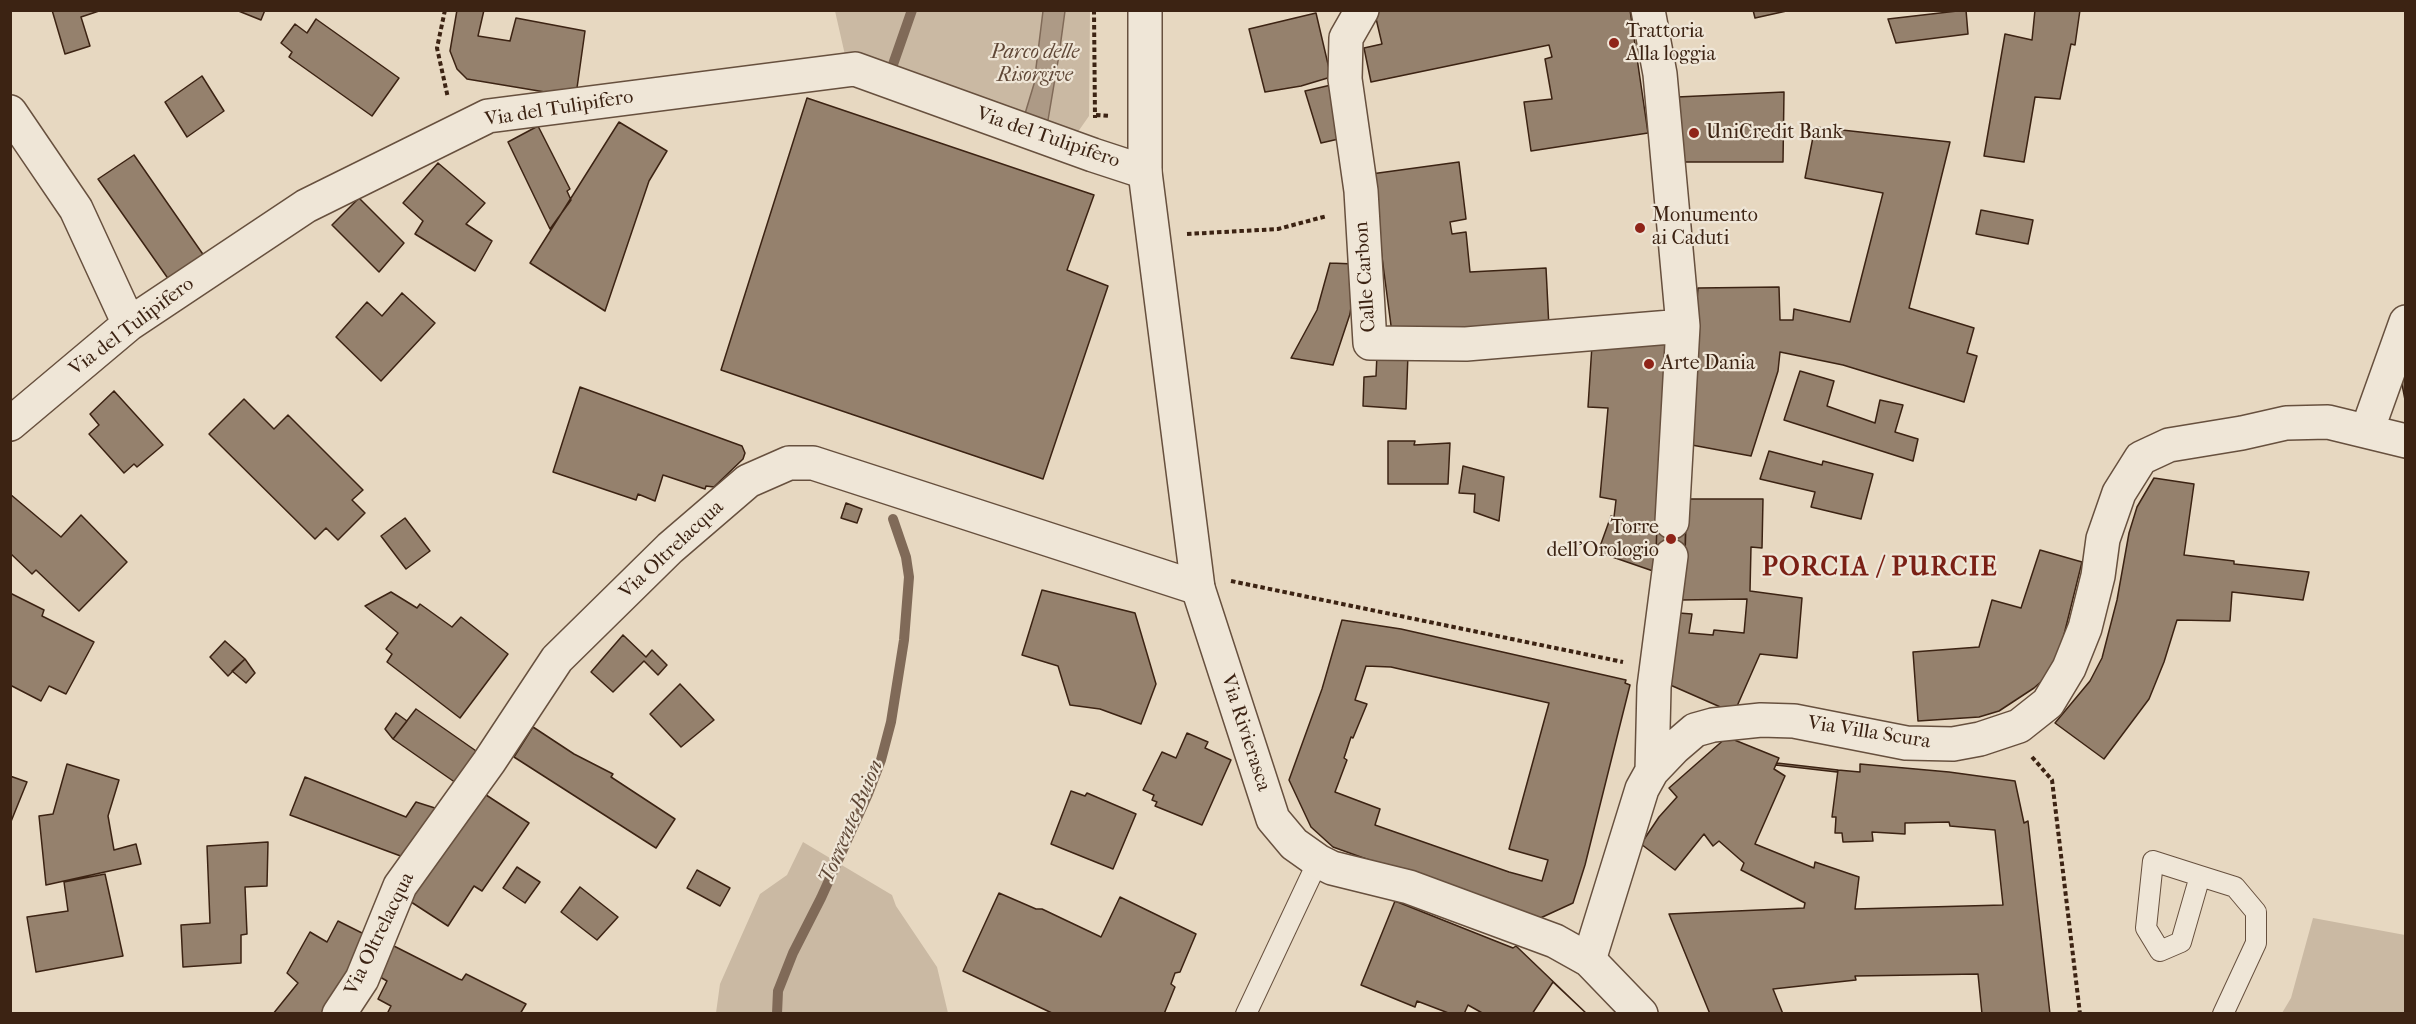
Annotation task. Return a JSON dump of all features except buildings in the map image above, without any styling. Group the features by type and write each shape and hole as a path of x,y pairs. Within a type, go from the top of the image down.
{"street":[{"name":"Via Rivierasca","path":"1145,10 1145,172 1197,581 1273,819 1294,844 1332,868 1409,887 1555,941 1589,960 1641,1014"},
{"name":"Calle Carbon","path":"1362,10 1346,38 1345,79 1361,191 1370,343 1466,344 1683,326"},
{"path":"1648,10 1660,74 1683,326 1672,522"},
{"name":"Via del Tulipifero","path":"10,424 129,324 306,206 488,116 855,69 1145,172"},
{"path":"10,112 76,209 129,324"},
{"path":"2367,431 2406,322"},
{"name":"Via Villa Scura","path":"1589,960 1642,789 1652,771 1695,730 1713,725 1761,720 1794,722 1906,743 1953,744 1980,739 2019,726 2048,703 2069,668 2085,628 2098,576 2103,539 2119,493 2141,458 2169,445 2286,423 2328,422 2406,441"},
{"name":"Via Oltrelacqua","path":"339,1014 362,979 400,886 489,762 556,659 670,548 748,481 789,463 813,463 1197,581"},
{"path":"1652,771 1654,687 1671,555"}],"lane":[{"path":"1246,1014 1318,861"},
{"path":"2200,876 2235,887 2256,912 2256,943 2223,1014"}],"path":[{"path":"1092,155 1096,115 1094,10"},
{"path":"445,11 437,48 454,133"},
{"path":"1193,234 1278,229 1328,215"},
{"path":"1197,581 1630,663"},
{"path":"2008,730 2052,780 2080,1014"}],"green space":[{"name":"Parco delle Risorgive","path":"835,11 1090,11 1089,116 1075,136 845,55"},
{"path":"803,842 892,895 896,906 937,967 948,1013 716,1013 720,984 760,894 787,875"},
{"path":"2313,918 2405,935 2405,1013 2282,1013 2291,998"}],"shaded area":[{"path":"1043,11 1065,11 1047,126 1024,117 1034,84"}],"waterway":[{"path":"890,73 912,10"},
{"name":"Torrente Buion","path":"777,1014 778,991 793,953 821,898 868,794 881,760 891,722 904,640 909,577 906,557 893,519"}],"place":[{"name":"Trattoria Alla loggia","path":"1614,43"},
{"name":"UniCredit Bank","path":"1694,133"},
{"name":"Monumento ai Caduti","path":"1640,228"},
{"name":"Arte Dania","path":"1649,364"},
{"name":"Torre dell'Orologio","path":"1671,539"}],"district":[{"name":"PORCIA / PURCIE","path":"1880,569"}]}
